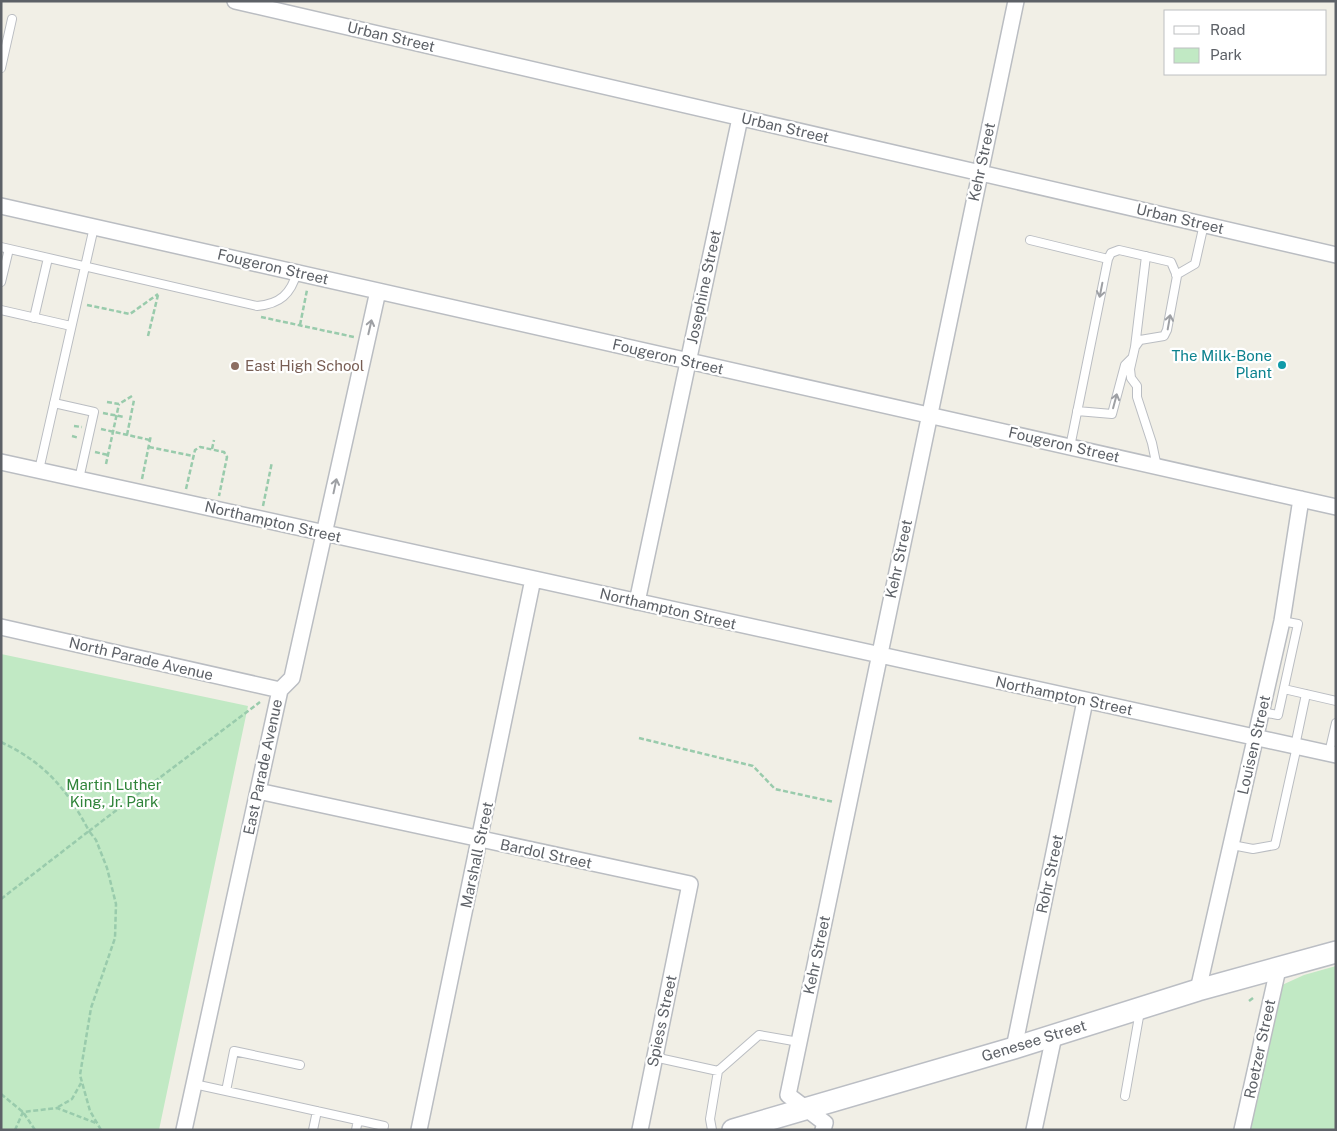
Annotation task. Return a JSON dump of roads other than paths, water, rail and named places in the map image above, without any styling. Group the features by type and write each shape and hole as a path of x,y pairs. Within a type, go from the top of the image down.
{"main road":[{"name":"Genesee Street","path":"733,1130 1054,1036 1198,990 1336,952"}],"street":[{"name":"Urban Street","path":"235,1 1336,255"},
{"name":"Kehr Street","path":"806,1108 788,1095 928,415 1016,1"},
{"name":"Josephine Street","path":"637,602 740,118"},
{"name":"Fougeron Street","path":"1,206 1336,506"},
{"name":"East Parade Avenue","path":"184,1130 280,690 292,678 378,291"},
{"name":"Northampton Street","path":"1,462 1332,754"},
{"name":"Louisen Street","path":"1198,990 1282,621 1301,499"},
{"name":"Marshall Street","path":"419,1130 533,579"},
{"name":"North Parade Avenue","path":"1,628 280,690"},
{"name":"Rohr Street","path":"1014,1048 1085,701"},
{"name":"Bardol Street","path":"258,791 690,884 684,912"},
{"name":"Spiess Street","path":"640,1130 684,912"},
{"name":"Roetzer Street","path":"1242,1130 1278,969"},
{"path":"1034,1130 1054,1036"},
{"path":"806,1108 825,1123 823,1130"}],"lane":[{"path":"1,68 12,19"},
{"path":"1176,275 1195,264 1204,224"},
{"path":"39,470 94,226"},
{"path":"1030,240 1108,259"},
{"path":"1,282 5,248 257,306 278,302 294,285 297,272"},
{"path":"1070,447 1108,259 1111,253 1119,250 1171,262 1176,275 1167,330 1164,336 1145,338 1134,346"},
{"path":"1146,256 1132,357 1131,378 1137,386 1137,397 1152,443 1157,466"},
{"path":"34,318 48,258"},
{"path":"1,310 71,326"},
{"path":"1077,411 1112,414 1125,365 1132,357"},
{"path":"54,403 94,412 79,479"},
{"path":"1262,712 1278,716 1284,689 1298,624 1282,621"},
{"path":"1284,689 1336,700"},
{"path":"1232,845 1253,850 1275,845 1306,694"},
{"path":"1332,754 1336,723"},
{"path":"1125,1096 1141,1009"},
{"path":"712,1130 710,1119 718,1071 759,1034 799,1042"},
{"path":"226,1091 234,1051 300,1065"},
{"path":"654,1058 718,1071"},
{"path":"194,1084 384,1126 383,1130"},
{"path":"313,1130 317,1111"},
{"path":"356,1130 358,1120"}],"place":[{"name":"The Milk-Bone Plant","path":"1282,365"},
{"name":"East High School","path":"235,366"}],"park label":[{"name":"Martin Luther King, Jr. Park","path":"114,794"}]}
